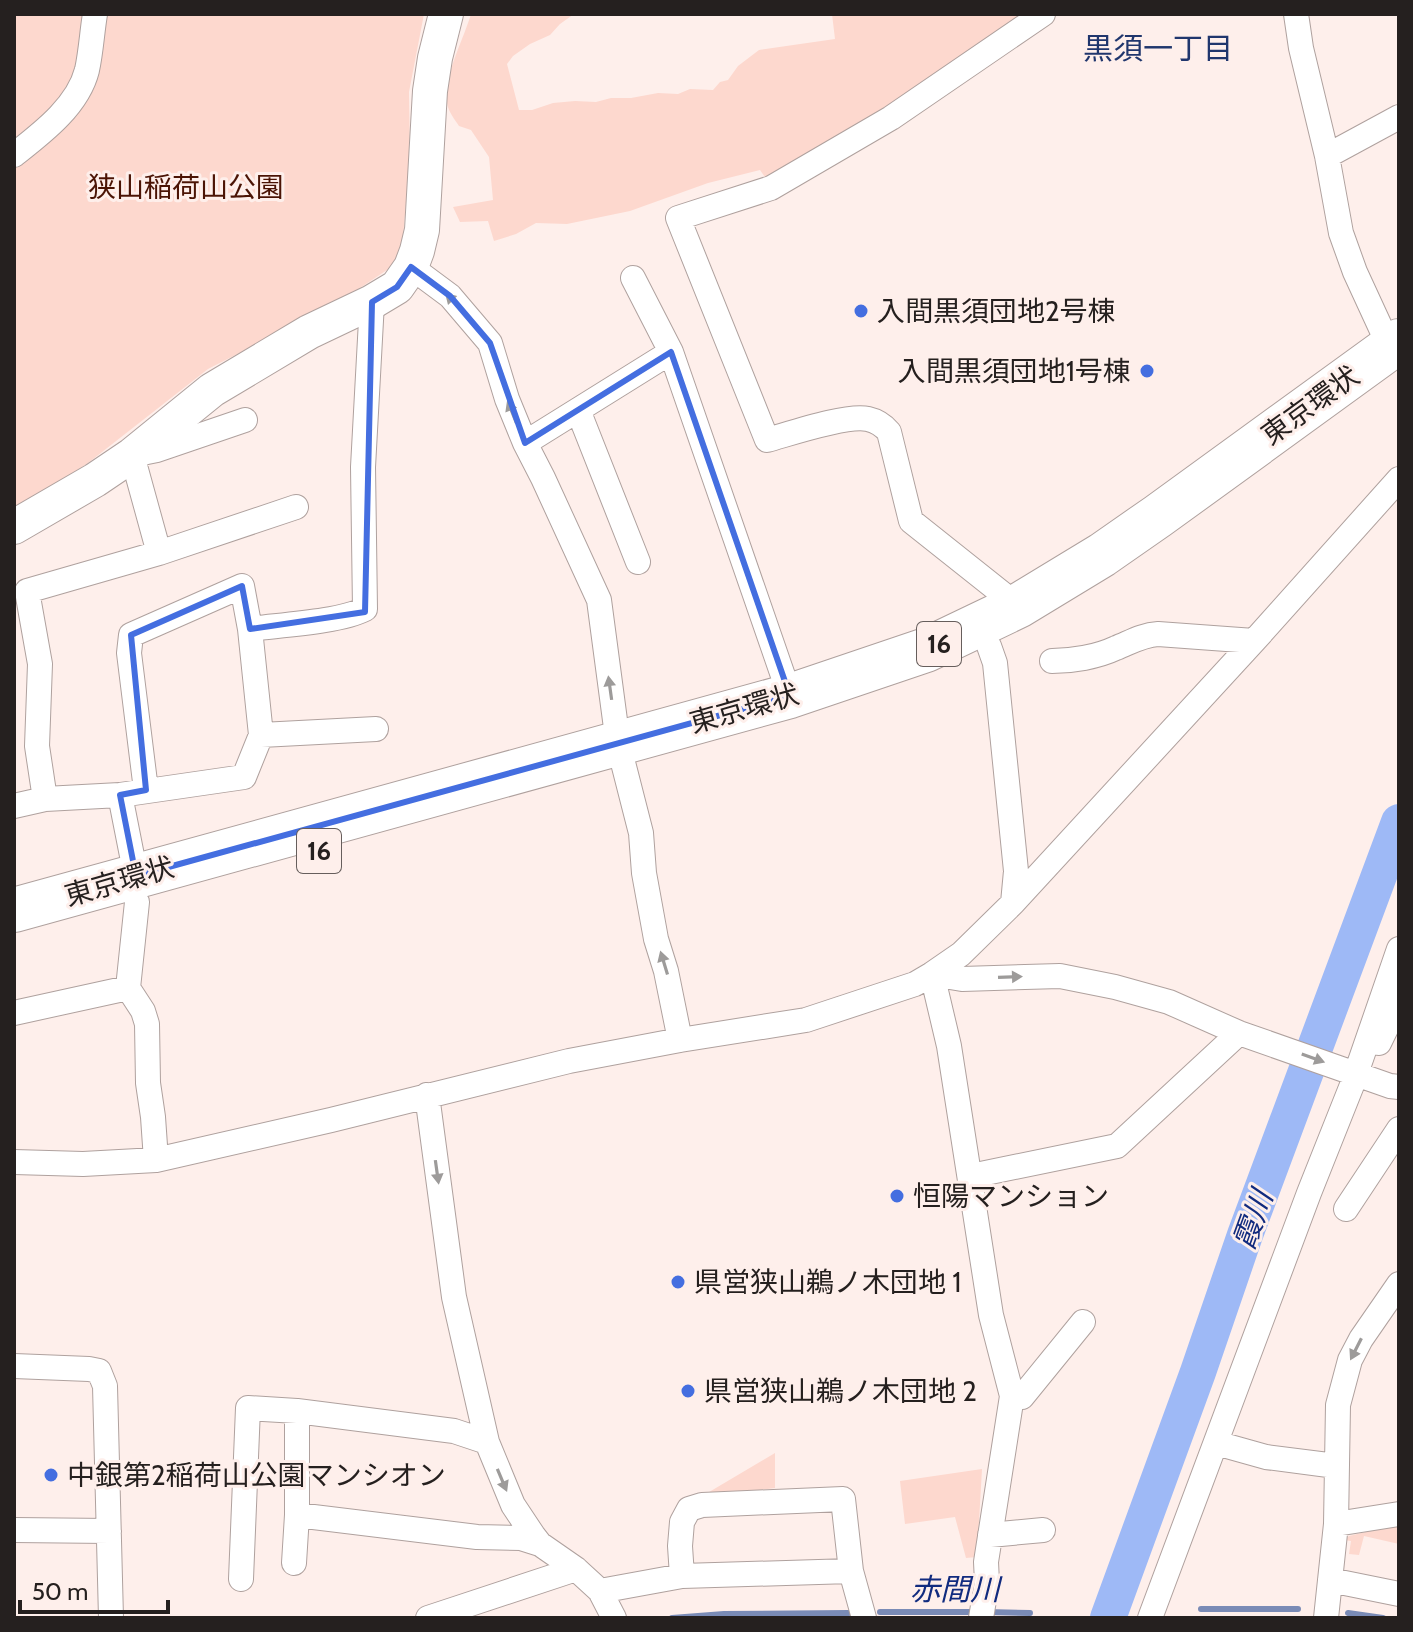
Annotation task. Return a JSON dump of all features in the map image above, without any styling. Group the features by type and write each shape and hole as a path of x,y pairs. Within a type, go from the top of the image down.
{"highway":[{"name":"東京環状","path":"620,754 926,650 1018,606 1102,555 1396,354"},
{"name":"東京環状","path":"14,935 137,889 620,754 833,706 932,670 1052,614 1111,576 1396,354"},
{"name":"東京環状","path":"14,910 137,889"}],"street":[{"path":"14,155 71,103 87,72 95,14"},
{"path":"14,527 132,455 212,390 309,332 397,287 411,267 422,230 430,91 446,14"},
{"path":"1018,606 911,521 889,432 883,425 866,418 834,421 767,440 678,218 771,188 891,118 1043,14"},
{"path":"1296,14 1341,233 1355,272 1396,354"},
{"path":"1327,156 1399,117"},
{"path":"411,267 450,296 490,343 507,399 525,443 599,600 620,754 641,833 644,873 656,939 680,1040"},
{"path":"633,278 671,352 790,696"},
{"path":"250,629 314,621 365,609 363,467 372,302"},
{"path":"525,443 671,352"},
{"path":"578,410 638,562"},
{"path":"132,455 157,450 245,420"},
{"path":"132,455 159,553"},
{"path":"14,1162 83,1164 156,1160 569,1061 806,1020 915,984 961,954 1013,903 1399,479"},
{"path":"45,799 37,746 40,664 27,591 159,553 296,507"},
{"path":"14,806 45,799 120,795 244,777 261,735 250,629 242,586 131,635 129,653 146,790"},
{"path":"1052,661 1079,659 1115,649 1144,635 1254,641"},
{"path":"989,646 995,663 1016,871 1013,903"},
{"path":"261,735 376,729"},
{"path":"120,795 137,889 128,988 143,1011 147,1024 148,1083 156,1160"},
{"path":"1150,1618 1356,1074 1399,949"},
{"path":"932,974 962,979 1060,976 1115,987 1157,998 1239,1033 1399,1087"},
{"path":"932,974 949,1046 991,1315 1012,1396 986,1562 987,1582 981,1618"},
{"path":"14,1013 128,988"},
{"path":"1356,1074 1380,1041 1399,1002"},
{"path":"971,1176 1117,1146 1239,1033"},
{"path":"427,1095 454,1297 487,1442 513,1505 540,1544"},
{"path":"1346,1209 1399,1129"},
{"path":"1326,1618 1336,1524 1338,1405 1350,1360 1399,1284"},
{"path":"1012,1396 1022,1397 1083,1322"},
{"path":"14,1366 99,1371 105,1386 111,1618"},
{"path":"241,1579 248,1408 297,1411 454,1431 487,1442"},
{"path":"294,1563 297,1411"},
{"path":"1216,1443 1266,1457 1336,1466"},
{"path":"682,1576 682,1522 689,1509 702,1505 843,1499 851,1571 864,1618"},
{"path":"1336,1524 1399,1514"},
{"path":"297,1515 477,1537 521,1538 540,1544 576,1569 600,1591 614,1618"},
{"path":"14,1530 109,1531"},
{"path":"990,1535 1043,1530"},
{"path":"428,1618 576,1569"},
{"path":"600,1591 682,1576 851,1571"},
{"path":"1330,1580 1399,1594"}],"highlighted area":[{"path":"411,267 450,296 490,343 525,443 671,352 790,696 136,876 120,795 146,790 131,635 242,586 250,629 365,612 372,302 397,287"}],"green space":[{"name":"狭山稲荷山公園","path":"14,14 424,14 409,92 410,156 402,249 390,268 354,292 208,369 88,463 14,511"},
{"path":"471,14 574,14 550,35 513,56 507,64 519,110 532,110 553,103 596,102 658,93 678,94 690,89 713,90 759,50 835,39 832,14 1022,14 887,107 767,180 760,170 708,183 630,211 567,224 536,223 494,241 488,221 460,222 453,207 493,200 489,157 471,130 459,126 447,103 451,69"},
{"path":"775,1453 775,1488 699,1498"},
{"path":"982,1469 977,1557 966,1558 955,1517 905,1524 900,1481"},
{"path":"1399,1524 1399,1544 1364,1536 1359,1555 1349,1554 1351,1541 1344,1540 1349,1536"}],"waterway":[{"name":"霞川","path":"1108,1618 1245,1235 1399,822"},
{"name":"赤間川","path":"1201,1609 1298,1609"},
{"name":"赤間川","path":"880,1612 975,1612"},
{"name":"赤間川","path":"986,1612 1030,1613"},
{"name":"赤間川","path":"672,1618 724,1614 849,1613"},
{"name":"赤間川","path":"1348,1613 1383,1618"}],"place":[{"name":"入間黒須団地2号棟","path":"861,311"},
{"name":"入間黒須団地1号棟","path":"1147,371"},
{"name":"恒陽マンション","path":"897,1196"},
{"name":"県営狭山鵜ノ木団地 1","path":"678,1282"},
{"name":"県営狭山鵜ノ木団地 2","path":"688,1391"},
{"name":"中銀第2稲荷山公園マンシオン","path":"51,1475"}],"district":[{"name":"黒須一丁目","path":"1158,49"}]}
